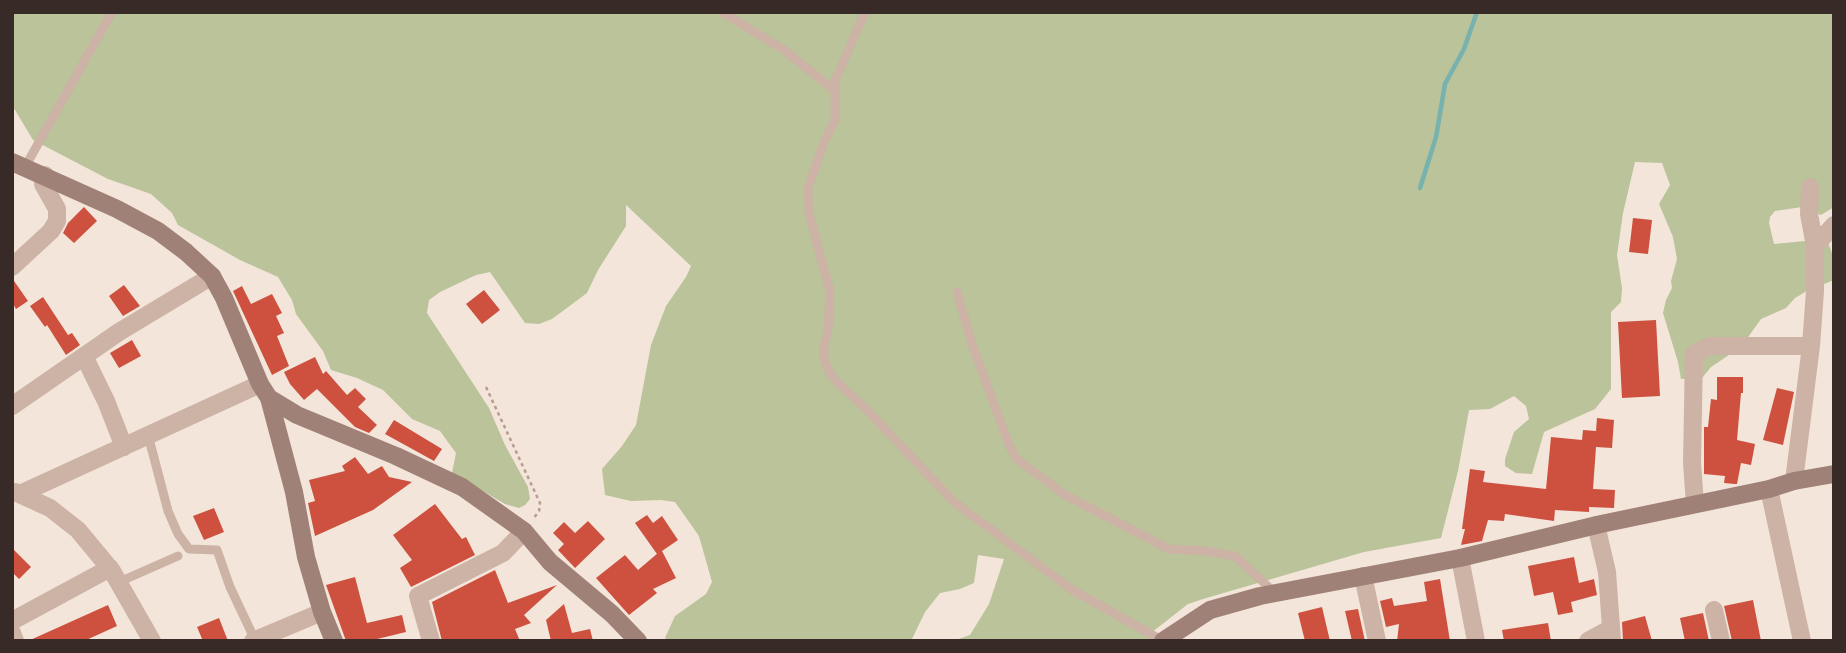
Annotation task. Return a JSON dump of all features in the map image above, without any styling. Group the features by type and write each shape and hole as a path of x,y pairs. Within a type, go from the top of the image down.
{"main road":[{"path":"18,165 117,209 158,231 212,276 264,391 276,426 306,556 322,612 334,641"},
{"path":"264,391 297,415 462,487 524,531 550,562 612,614 638,641"},
{"path":"276,426 297,415"},
{"path":"1163,641 1210,610 1276,593 1460,558 1596,525 1834,474"}],"street":[{"path":"12,267 51,231 57,222 57,209 43,184 45,176"},
{"path":"1794,481 1815,291 1815,246 1809,214 1810,187"},
{"path":"1815,246 1834,225"},
{"path":"12,406 84,356 212,276"},
{"path":"1695,504 1692,463 1694,354 1709,346 1811,346"},
{"path":"84,356 124,447"},
{"path":"16,492 148,435 264,391"},
{"path":"1769,489 1802,641"},
{"path":"16,492 50,508 71,524 94,548 114,575 152,641"},
{"path":"1588,641 1611,635 1607,572 1596,525"},
{"path":"431,641 418,596 503,553 524,531"},
{"path":"1460,558 1476,641"},
{"path":"16,614 114,575"},
{"path":"1363,576 1377,641"},
{"path":"1714,610 1721,641"},
{"path":"254,640 322,612"},
{"path":"12,633 16,641"}],"lane":[{"path":"18,165 112,12"},
{"path":"722,12 783,50 834,90"},
{"path":"865,12 835,81 835,120 824,142 808,188 810,213 830,292 824,359 834,379 954,502 1071,589 1163,641"},
{"path":"957,292 972,344 1009,445 1017,458 1065,495 1168,549 1235,556 1276,593"},
{"path":"148,435 168,511 178,534 189,549 217,550 254,640"},
{"path":"114,575 178,556"}],"path":[{"path":"486,387 540,503 539,512 524,531"}],"green space":[{"path":"12,12 1834,12 1834,207 1821,215 1802,207 1775,211 1769,223 1774,244 1805,241 1829,245 1834,259 1834,280 1807,291 1795,298 1786,308 1761,319 1741,347 1711,367 1702,378 1681,379 1663,313 1672,288 1671,281 1677,259 1673,237 1659,204 1670,185 1662,163 1635,162 1617,255 1622,288 1621,302 1611,312 1611,389 1595,409 1544,432 1532,474 1516,473 1505,466 1514,432 1529,419 1526,406 1514,396 1490,409 1469,410 1458,471 1441,538 1364,552 1188,604 1151,633 1152,641 953,641 970,635 989,604 1004,559 978,555 974,583 940,593 925,612 911,641 668,641 665,638 675,616 706,594 712,582 699,536 675,502 631,501 605,495 602,469 636,425 651,345 666,306 691,266 626,205 626,226 587,293 552,319 539,324 525,323 490,272 476,275 429,300 427,313 489,408 528,487 530,499 525,505 519,508 505,504 452,473 456,453 440,431 412,419 383,390 331,370 323,351 296,314 292,300 278,277 240,260 178,225 172,213 151,194 108,179 33,140 12,105"}],"building":[{"path":"84,207 97,221 74,243 63,233 68,223"},
{"path":"1633,218 1652,220 1648,254 1629,252"},
{"path":"12,278 28,301 16,309 12,302"},
{"path":"124,285 140,306 123,316 109,296"},
{"path":"242,286 251,304 272,294 282,313 276,316 284,333 277,336 289,366 272,375 233,291"},
{"path":"484,290 500,310 482,324 466,304"},
{"path":"43,297 68,335 72,333 80,345 66,355 47,325 45,327 30,306"},
{"path":"1656,320 1660,396 1622,398 1618,322"},
{"path":"132,340 141,356 119,368 110,353"},
{"path":"315,357 323,374 326,371 347,395 355,388 366,399 358,407 377,425 369,433 355,427 317,389 304,400 290,384 284,372"},
{"path":"1717,377 1743,377 1737,440 1755,444 1751,465 1741,463 1737,484 1724,483 1725,476 1704,474 1704,427 1708,427 1711,399 1717,400"},
{"path":"1777,388 1794,392 1783,445 1763,440"},
{"path":"1597,418 1614,420 1612,448 1596,447 1593,489 1615,490 1614,508 1589,507 1589,512 1555,510 1554,521 1505,514 1504,521 1488,520 1482,541 1461,545 1470,469 1485,471 1483,482 1546,489 1551,437 1582,440 1583,430 1596,431"},
{"path":"394,420 442,449 434,461 385,434"},
{"path":"355,457 368,474 382,466 389,477 412,482 373,510 315,536 308,503 315,501 309,480 345,471 342,466"},
{"path":"435,504 462,539 466,537 475,555 411,587 400,568 412,560 393,535"},
{"path":"214,508 224,532 204,540 193,516"},
{"path":"647,515 653,523 662,516 678,540 662,551 676,578 653,589 657,593 629,615 596,578 625,555 638,570 657,554 635,523"},
{"path":"588,521 605,539 575,568 558,550 564,544 553,533 564,522 575,533"},
{"path":"12,548 31,567 19,579 12,572"},
{"path":"1574,557 1579,583 1594,579 1597,595 1571,602 1573,612 1558,615 1553,592 1534,596 1528,566"},
{"path":"495,570 508,603 557,585 524,615 531,623 515,629 520,641 442,641 432,602"},
{"path":"355,577 367,623 402,615 406,632 369,641 346,641 326,585"},
{"path":"1440,579 1450,641 1397,641 1399,624 1386,627 1380,601 1392,598 1394,606 1427,601 1424,582"},
{"path":"1753,600 1761,641 1732,641 1724,606"},
{"path":"564,604 572,633 590,629 593,641 551,641 546,620"},
{"path":"108,605 117,626 84,641 28,641"},
{"path":"1322,607 1330,641 1305,641 1298,613"},
{"path":"1358,609 1365,641 1352,641 1345,611"},
{"path":"1703,613 1709,641 1685,641 1680,618"},
{"path":"1645,616 1652,641 1623,641 1622,622"},
{"path":"219,618 228,641 203,641 197,627"},
{"path":"1548,623 1551,641 1504,641 1502,630"}],"waterway":[{"path":"1420,188 1436,137 1445,84 1464,49 1477,12"}]}
